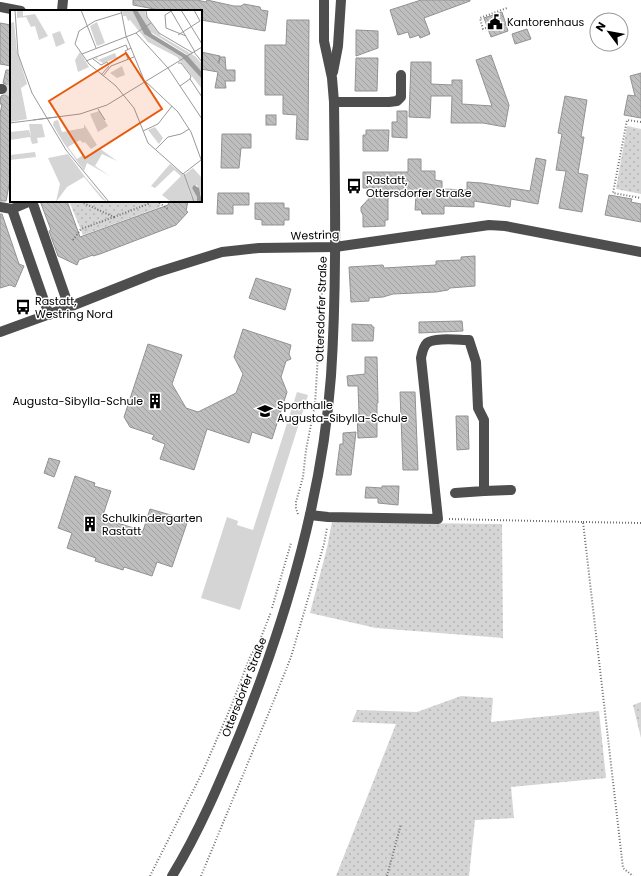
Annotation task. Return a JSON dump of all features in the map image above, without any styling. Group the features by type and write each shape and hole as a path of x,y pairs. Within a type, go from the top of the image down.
{"street":[{"path":"62,10 64,0"},
{"name":"Ottersdorfer Straße","path":"172,876 203,817 260,685 280,626 310,515 325,427 330,376 335,247 334,102 332,78 324,42 324,0"},
{"name":"Ottersdorfer Straße","path":"332,78 338,46 341,0"},
{"path":"0,7 16,10"},
{"path":"334,102 390,102 398,100 400,97 401,75"},
{"path":"0,207 12,208 29,202"},
{"path":"32,202 69,307"},
{"path":"12,208 49,315"},
{"name":"Westring","path":"0,332 49,315 155,273 222,252 259,248 335,247 489,225 505,226 641,252"},
{"path":"310,515 328,517 438,519 421,358 423,350 428,343 434,340 469,340 476,362 478,408 484,420 484,492"},
{"path":"455,492 511,490"},
{"name":"Ottersdorfer Straße","path":"177,876 181,861"}],"path":[{"path":"486,28 483,29 480,18 507,8"},
{"path":"641,122 627,120 613,193 641,198"},
{"path":"81,202 114,217"},
{"path":"74,240 82,229 151,202"},
{"path":"158,202 168,209"},
{"path":"297,519 299,513 296,508 296,502 303,477 306,450 315,404 322,275"},
{"path":"201,876 291,657 324,544 328,517"},
{"path":"438,519 641,523"},
{"path":"583,522 623,868 633,876"},
{"path":"150,876 203,771 230,709 250,657 260,640 271,611 292,539"},
{"path":"387,876 401,824"}],"shaded area":[{"path":"627,126 641,129 641,194 616,189"},
{"path":"69,202 161,202 160,207 83,235"},
{"path":"297,392 308,395 240,610 201,598 227,517 238,521 237,525 253,530"},
{"path":"332,522 502,524 503,638 376,628 310,613 327,548"},
{"path":"461,696 493,698 491,722 599,711 606,778 511,787 514,818 475,820 469,876 336,876 396,724 352,722 357,710 417,712"},
{"path":"641,702 641,738 633,705"}],"building":[{"path":"133,0 197,0 206,2 207,0 234,6 241,6 244,4 260,7 261,10 268,11 265,31 202,20 202,10 160,10 133,5"},
{"path":"421,0 470,1 424,18 430,34 420,38 419,35 410,38 408,32 398,35 390,10"},
{"name":"Kantorenhaus","path":"502,12 508,31 491,37 484,18"},
{"path":"287,20 309,20 308,140 296,139 297,115 283,114 283,95 265,95 265,45 286,45"},
{"path":"0,23 10,25 10,66 0,64"},
{"path":"527,29 531,39 515,44 512,34"},
{"path":"356,30 378,31 378,48 356,56"},
{"path":"202,52 220,56 218,63 220,57 225,57 226,70 235,70 235,81 225,81 226,88 215,88 218,72 202,69"},
{"path":"491,55 509,105 505,127 483,123 451,123 452,96 431,96 430,118 409,117 411,62 431,62 431,84 452,85 452,80 462,80 462,104 492,106 476,60"},
{"path":"356,58 378,58 377,91 355,91"},
{"path":"6,70 10,70 10,180 6,201 0,201 0,114 2,104 0,104 0,102 1,96 6,94 8,89 7,85 3,83"},
{"path":"641,73 641,118 624,115 628,95 635,96 630,76"},
{"path":"565,96 587,100 581,137 584,137 578,173 588,175 582,212 559,208 566,171 556,170 562,134 558,133"},
{"path":"397,111 407,111 407,138 392,137 392,122 397,122"},
{"path":"266,115 276,115 276,125 266,125"},
{"path":"366,130 389,130 388,151 363,151 363,135 366,135"},
{"path":"222,134 251,134 251,148 241,148 239,168 221,168"},
{"path":"536,158 546,160 538,204 511,199 510,207 474,201 474,207 444,206 444,214 422,214 421,210 415,210 416,195 388,195 388,220 385,220 385,226 363,227 361,207 379,188 363,188 363,172 408,172 408,159 421,159 421,171 435,171 435,180 442,181 442,189 467,190 467,182 530,191"},
{"path":"218,193 249,193 249,205 233,205 233,214 217,214"},
{"path":"609,195 632,199 631,202 641,204 641,222 605,215"},
{"path":"40,202 67,202 80,237 168,205 169,202 188,202 186,211 188,212 176,225 100,254 79,260 77,265 58,256 49,231 51,230"},
{"path":"255,203 284,203 284,208 289,208 289,220 284,220 284,225 262,225 262,220 255,219"},
{"path":"0,214 2,214 19,264 24,266 15,287 10,285 0,288"},
{"path":"475,256 475,286 450,288 448,290 436,292 393,294 383,297 369,298 369,301 351,302 349,267 383,265 384,268 436,265 436,261 461,260 461,257"},
{"path":"256,278 291,289 285,310 249,298"},
{"path":"462,321 463,331 419,333 419,322"},
{"path":"352,324 372,325 372,327 374,327 373,341 352,341"},
{"name":"Augusta-Sibylla-Schule","path":"243,329 291,345 289,354 291,359 286,361 281,377 287,392 272,439 252,432 249,443 207,429 194,470 160,459 165,444 152,439 154,435 130,427 124,417 148,344 182,355 172,384 186,408 198,412 236,393 243,374 234,357"},
{"path":"365,357 377,357 377,437 358,438 358,386 348,386 347,376 365,374"},
{"path":"400,392 415,392 418,470 403,470"},
{"path":"456,416 468,416 469,449 457,450"},
{"path":"356,432 351,475 336,475 340,444 343,444 343,433"},
{"path":"49,458 60,461 54,477 44,473"},
{"name":"Schulkindergarten Rastatt","path":"75,476 95,483 94,486 111,491 102,518 143,531 150,509 188,520 172,567 157,562 152,576 124,567 123,570 95,561 96,558 67,548 72,533 58,528"},
{"path":"382,486 399,486 398,505 378,503 378,498 365,498 366,487 382,488"}],"tunnel":[{"path":"2,89 10,91"}],"place":[{"name":"Kantorenhaus","path":"495,22"},
{"name":"Rastatt, Ottersdorfer Straße","path":"354,186"},
{"name":"Rastatt, Westring Nord","path":"23,307"},
{"name":"Augusta-Sibylla-Schule","path":"155,401"},
{"name":"Sporthalle Augusta-Sibylla-Schule","path":"265,411"},
{"name":"Schulkindergarten Rastatt","path":"90,524"}]}
